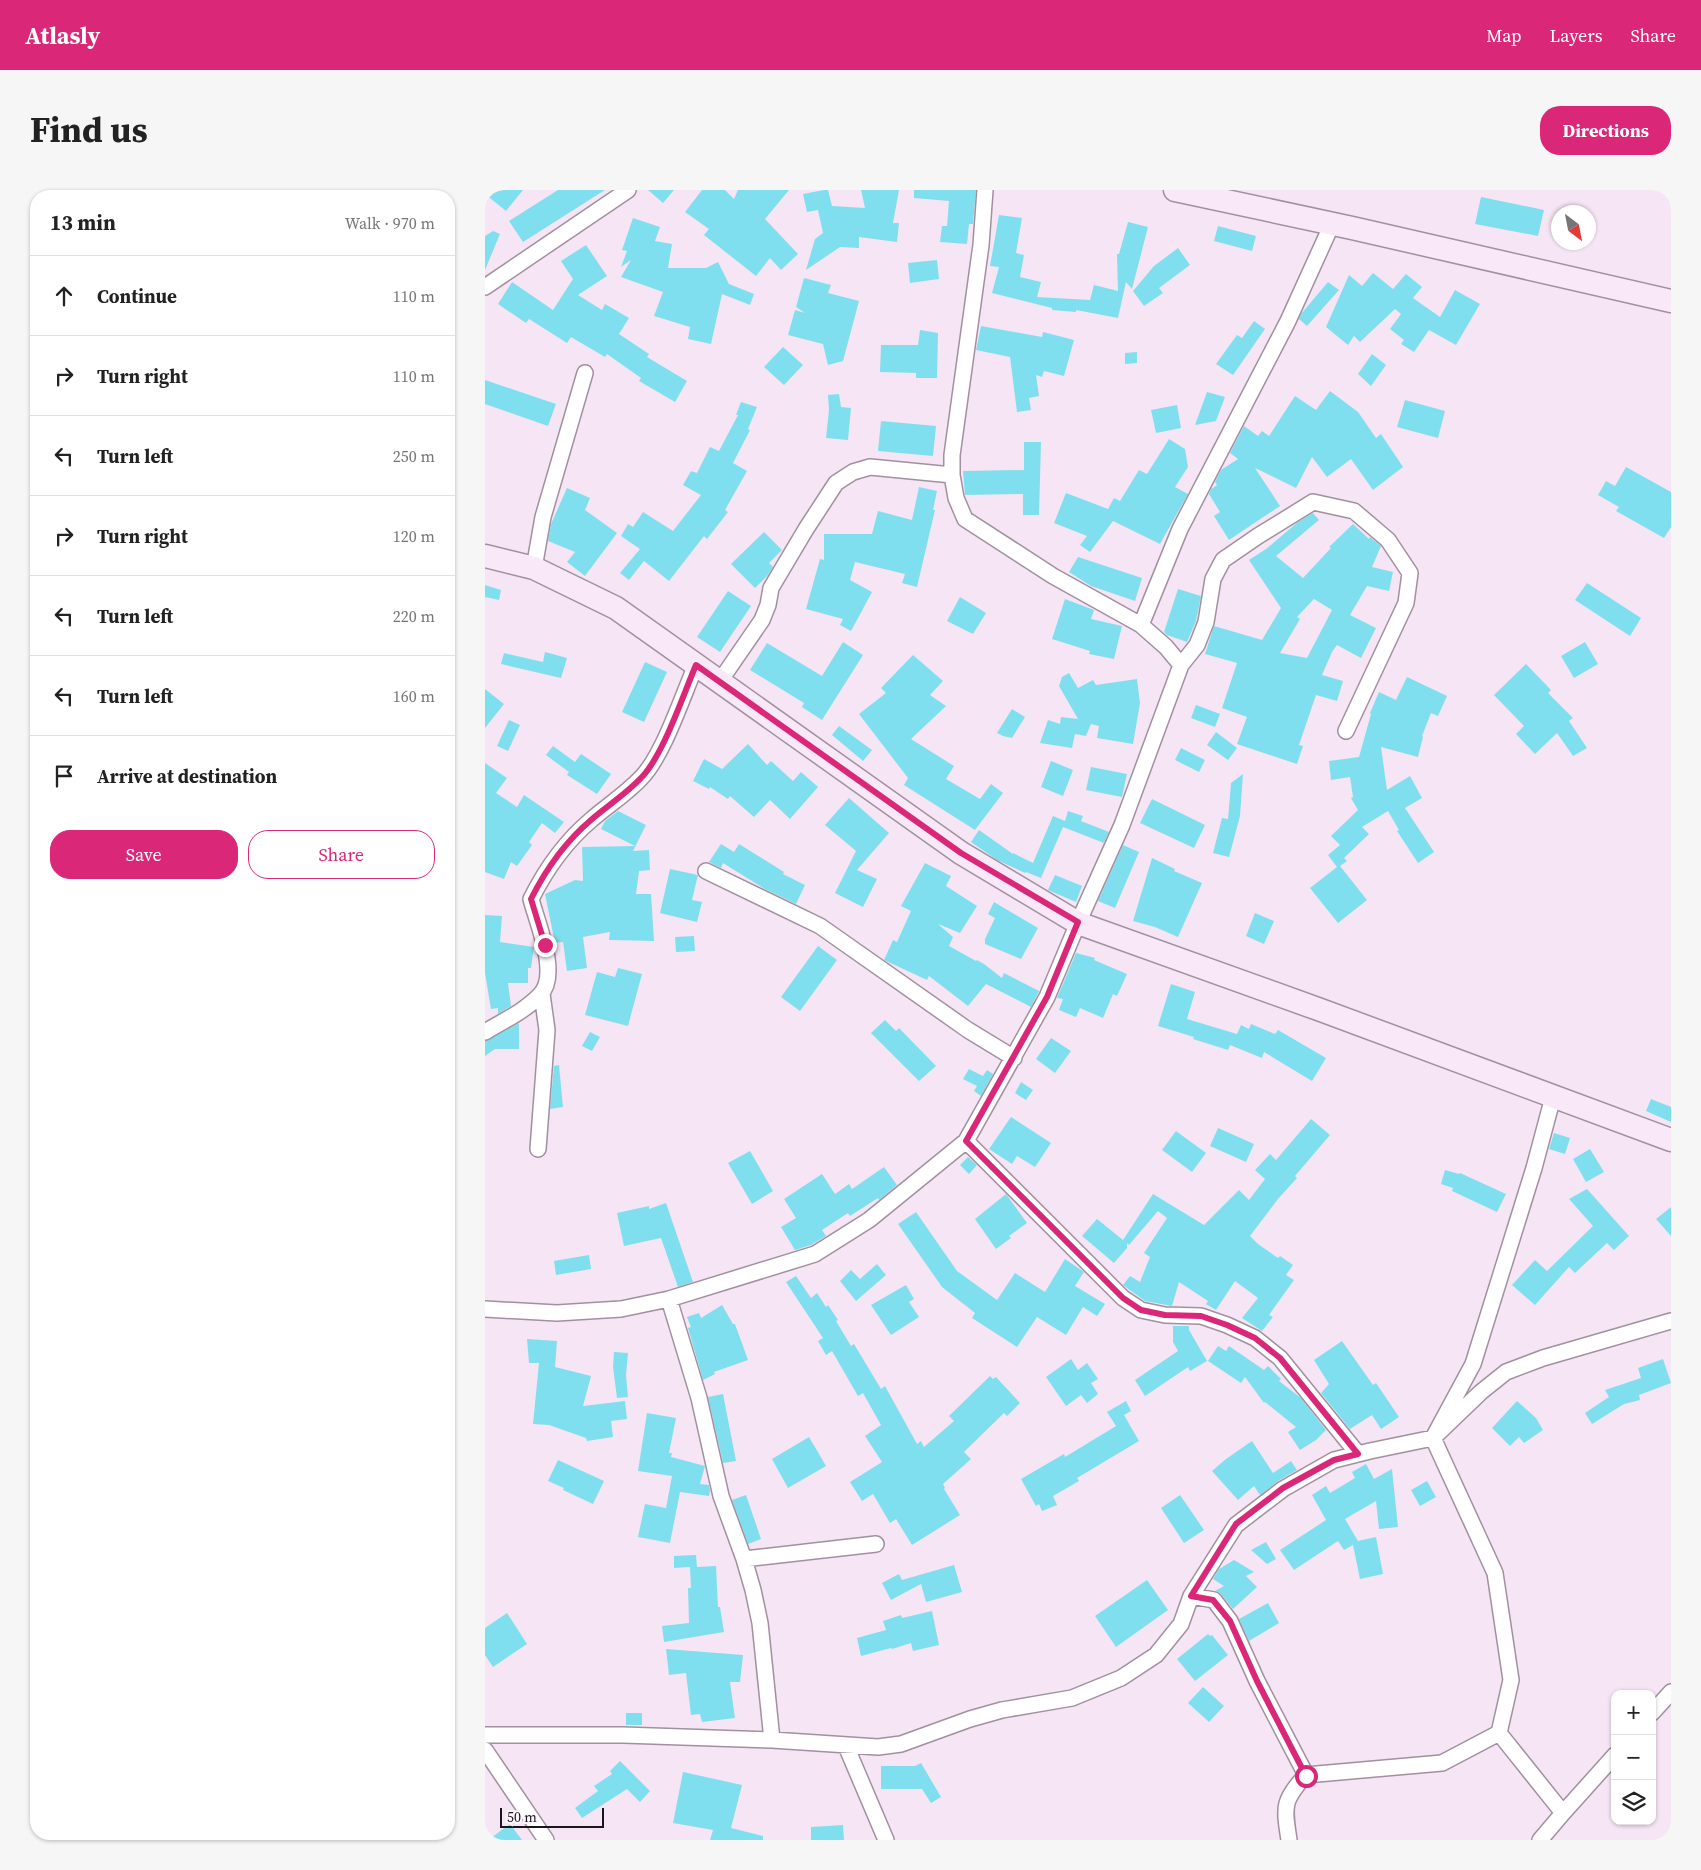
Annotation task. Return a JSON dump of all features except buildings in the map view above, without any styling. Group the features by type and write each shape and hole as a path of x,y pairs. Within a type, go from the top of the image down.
{"street":[{"path":"485,287 628,190"},
{"path":"985,190 981,246 952,455 952,475 956,498 965,519 1053,576 1141,625 1166,647 1181,665"},
{"path":"1175,190 1671,300"},
{"path":"1141,625 1180,529 1289,321 1333,224"},
{"path":"533,568 543,517 585,373"},
{"path":"719,681 762,620 768,605 771,588 805,529 836,483 853,472 870,467 952,475"},
{"path":"485,1309 557,1313 621,1309 669,1299 815,1254 869,1220 966,1141 1047,997 1122,824 1181,665 1197,645 1206,622 1213,579 1223,560 1313,502 1354,512 1388,540 1410,573 1406,603 1346,731"},
{"path":"485,556 533,568 616,608 961,853 1078,922 1671,1140"},
{"path":"537,1149 547,1030 542,994 548,978 545,945 531,899 543,874 564,847 589,821 642,778 659,750 696,665"},
{"path":"706,871 820,926 968,1030 1014,1058"},
{"path":"485,1032 527,1007 542,994"},
{"path":"1433,1438 1473,1364 1534,1168 1553,1097"},
{"path":"966,1141 1123,1298 1141,1310 1165,1315 1201,1316 1255,1338 1280,1358 1358,1454"},
{"path":"669,1299 699,1398 721,1496 744,1559 760,1623 772,1740"},
{"path":"485,1735 623,1735 772,1740 877,1747 901,1744 970,1719 1002,1710 1072,1698 1121,1678 1156,1655 1181,1624 1191,1596 1236,1524 1283,1488 1334,1460 1433,1438 1481,1392 1506,1372 1543,1358 1671,1321"},
{"path":"1289,1840 1285,1812 1290,1792 1306,1776 1442,1763 1499,1732 1511,1680 1495,1573 1433,1438"},
{"path":"744,1559 876,1544"},
{"path":"1191,1596 1213,1600 1230,1621 1257,1681 1306,1776"},
{"path":"1656,1709 1671,1692"},
{"path":"1499,1732 1563,1813"},
{"path":"846,1746 886,1840"},
{"path":"485,1750 546,1840"},
{"path":"1540,1840 1611,1759"}],"route":[{"path":"545,945 531,899 543,874 564,847 589,821 642,778 659,750 696,665 961,853 1078,922 1047,997 966,1141 1123,1298 1141,1310 1165,1315 1201,1316 1255,1338 1280,1358 1358,1454 1334,1460 1283,1488 1236,1524 1191,1596 1213,1600 1230,1621 1257,1681 1306,1776"}]}
